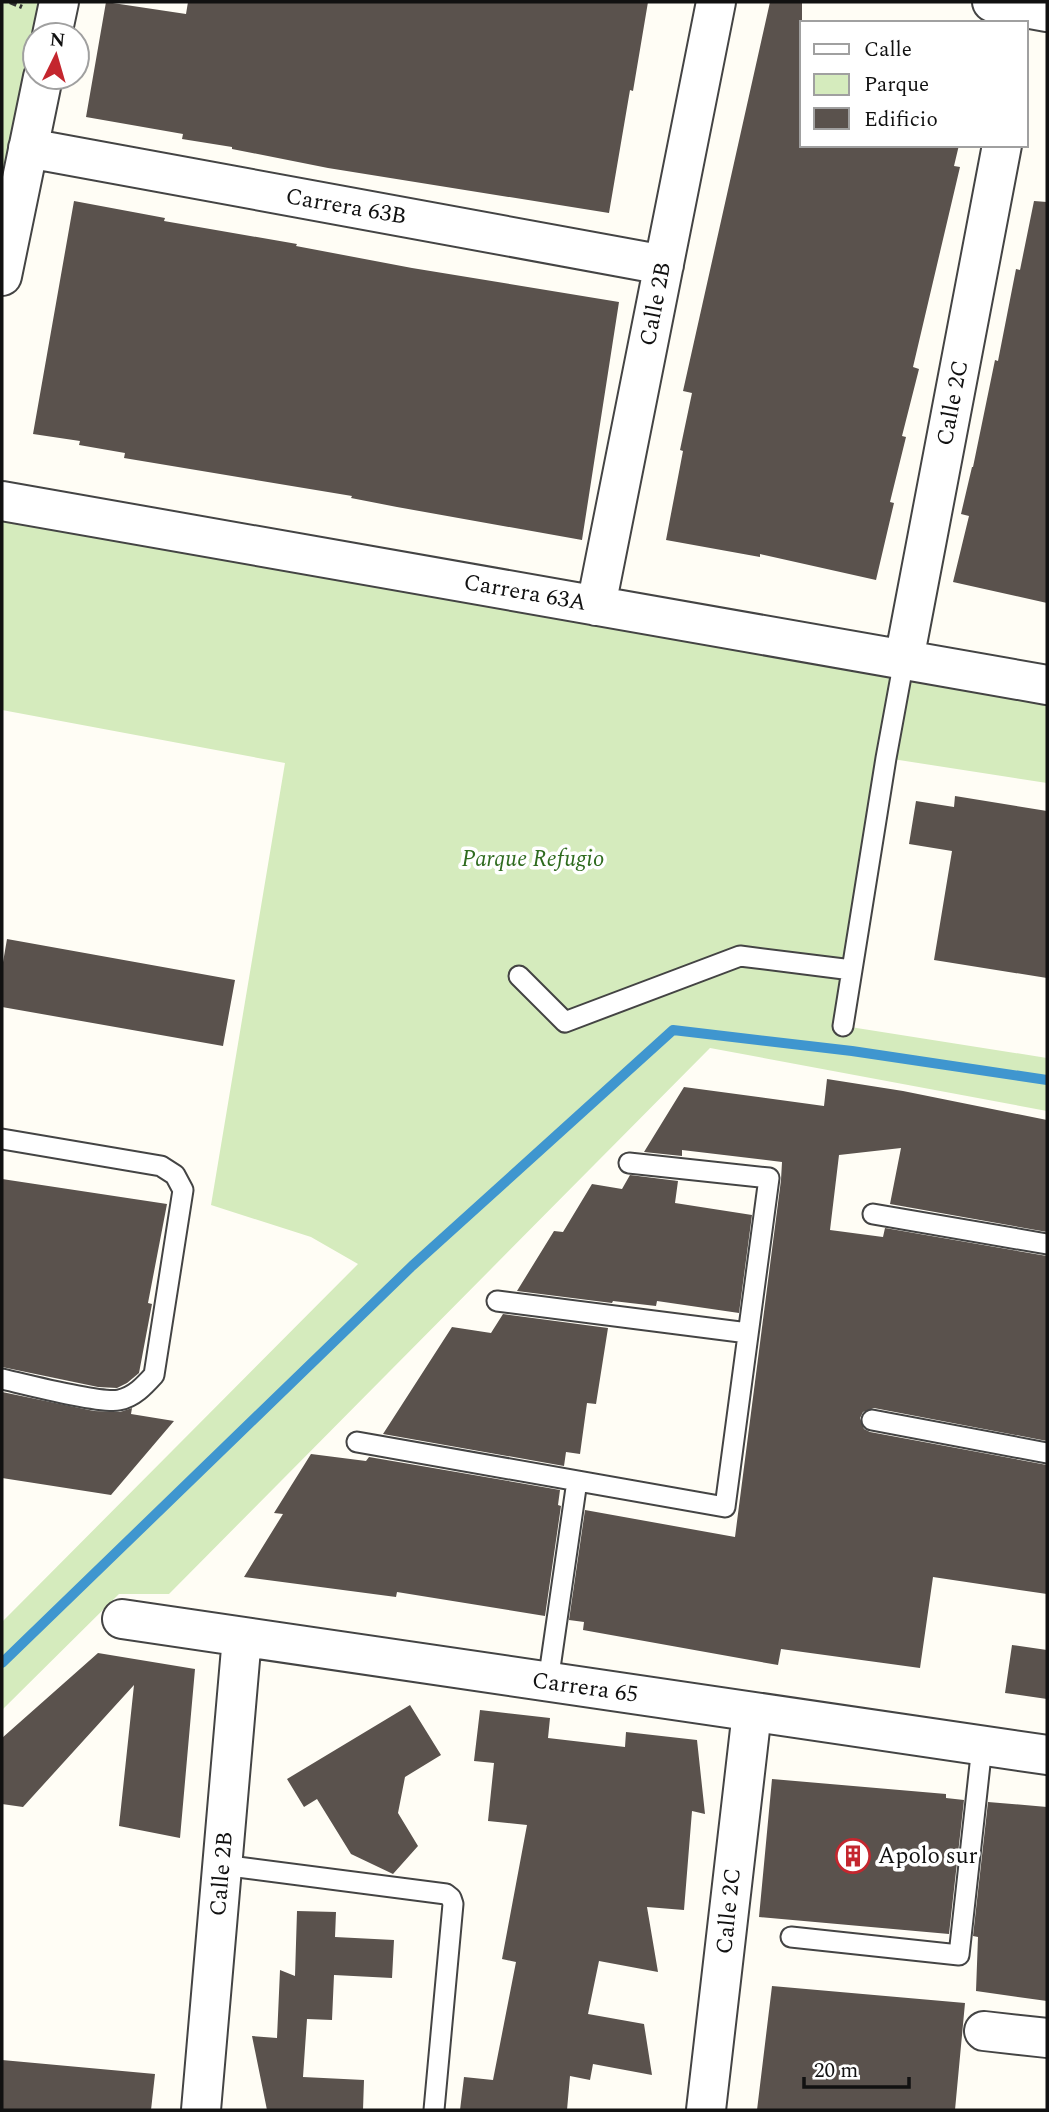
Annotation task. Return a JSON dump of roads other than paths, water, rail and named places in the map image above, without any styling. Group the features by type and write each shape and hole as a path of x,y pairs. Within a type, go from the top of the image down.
{"street":[{"path":"55,21 59,2"},
{"name":"Calle 2B","path":"596,606 716,2"},
{"path":"2,276 40,91"},
{"name":"Calle 2C","path":"904,660 1002,147"},
{"name":"Carrera 63B","path":"28,148 664,265"},
{"name":"Carrera 63A","path":"2,501 1047,685"},
{"name":"Carrera 65","path":"122,1619 1047,1755"},
{"name":"Calle 2B","path":"201,2110 242,1637"},
{"name":"Calle 2C","path":"706,2110 751,1712"},
{"path":"984,2031 1047,2038"}],"lane":[{"path":"843,1026 904,660"},
{"path":"519,976 565,1022 740,956 852,970"},
{"path":"2,1139 161,1166 175,1175 183,1190 154,1375 140,1390 118,1401 2,1379"},
{"path":"357,1442 725,1507 769,1178 629,1163"},
{"path":"873,1214 1047,1244"},
{"path":"497,1301 748,1333"},
{"path":"872,1420 1047,1452"},
{"path":"548,1682 577,1481"},
{"path":"791,1937 959,1955 982,1746"},
{"path":"222,1865 446,1894 451,1898 453,1903 434,2110"}],"waterway":[{"path":"2,1663 412,1266 673,1030 852,1051 1047,1080"}],"place":[{"name":"Apolo sur","path":"853,1856"}],"park label":[{"name":"Parque Refugio","path":"533,859"}]}
